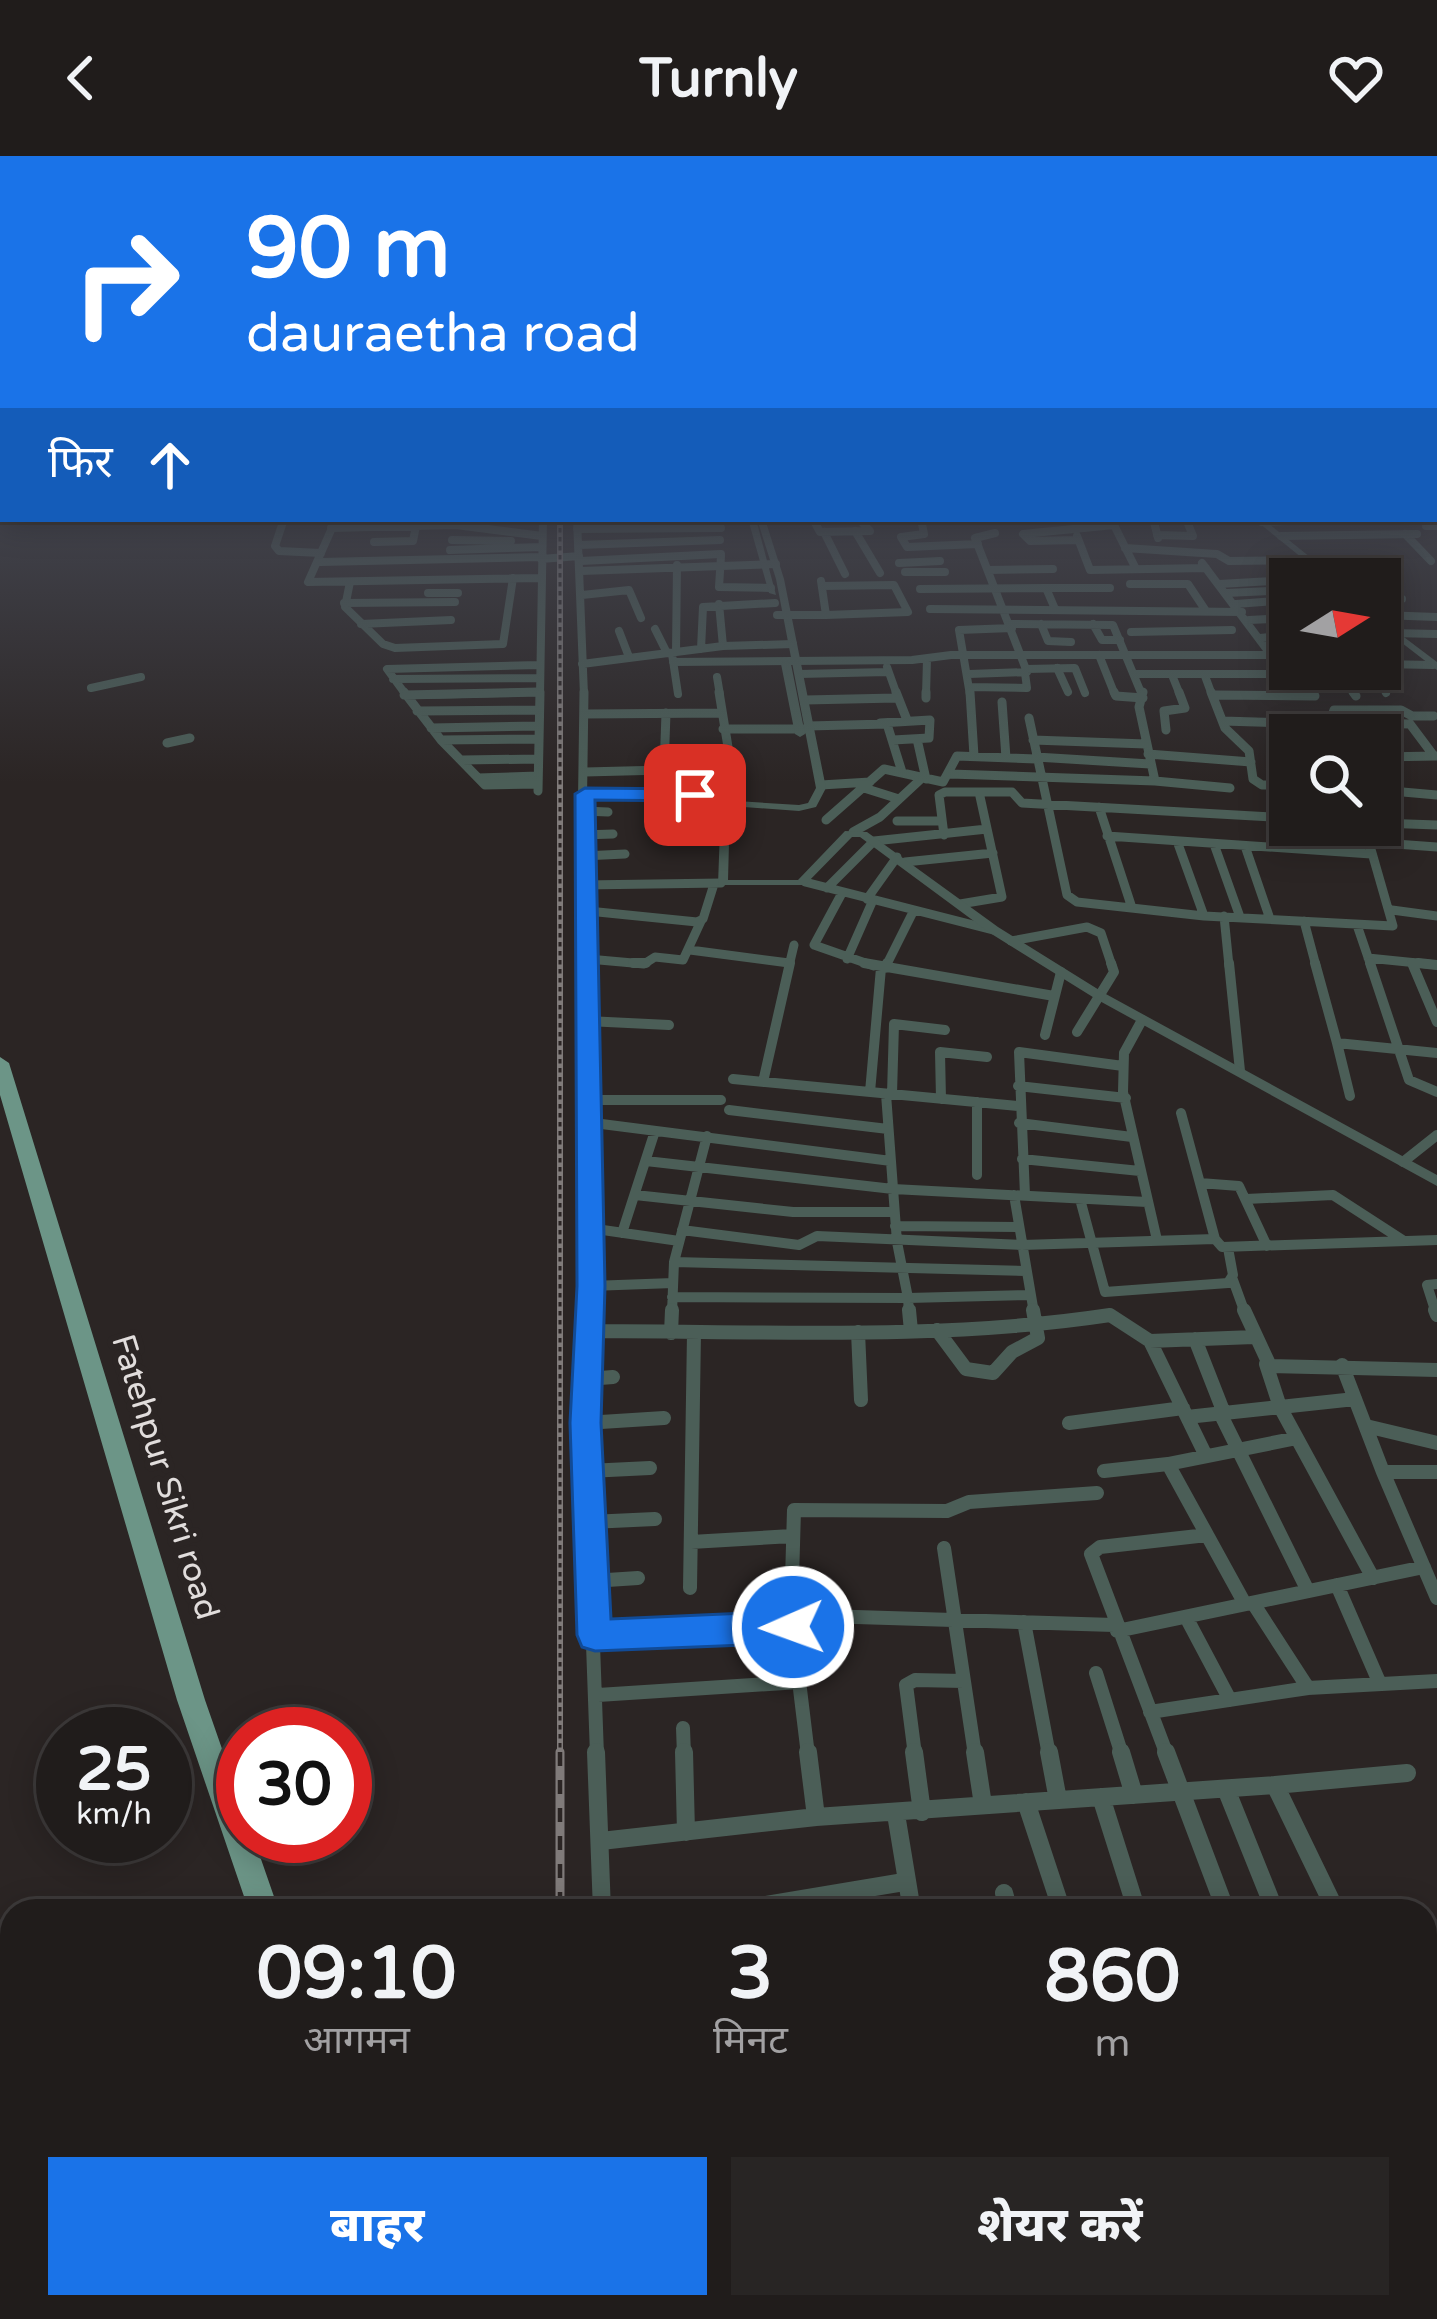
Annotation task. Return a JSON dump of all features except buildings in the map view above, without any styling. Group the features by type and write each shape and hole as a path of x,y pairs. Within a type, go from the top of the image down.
{"main road":[{"name":"Fatehpur Sikri road","path":"0,1063 191,1700 260,1899"}],"street":[{"path":"309,581 393,581"},
{"path":"427,598 431,581"},
{"path":"448,646 461,581"},
{"path":"344,603 390,647 505,641 513,581"},
{"path":"538,664 387,668 417,712 478,778 538,784 540,581"},
{"path":"581,581 591,1286 585,1423 602,1899"},
{"path":"618,581 621,590"},
{"path":"676,581 672,655 678,694"},
{"path":"721,581 721,588 772,588"},
{"path":"772,581 780,611"},
{"path":"774,581 806,728"},
{"path":"948,581 951,589"},
{"path":"969,687 1027,688 1022,655 993,581"},
{"path":"1129,581 1145,632"},
{"path":"1217,581 1269,653"},
{"path":"344,603 350,582"},
{"path":"1264,582 1269,590"},
{"path":"1219,584 1269,582"},
{"path":"701,649 701,610 719,604 826,615 908,612 895,585 822,583 826,615"},
{"path":"1130,584 1188,584 1206,611"},
{"path":"1162,584 1172,611"},
{"path":"920,589 1110,587"},
{"path":"1046,588 1055,609"},
{"path":"1226,593 1269,591"},
{"path":"582,595 630,592 641,618"},
{"path":"344,603 457,597"},
{"path":"719,604 722,646"},
{"path":"1242,612 1269,604"},
{"path":"930,609 1269,615"},
{"path":"1401,622 1437,617"},
{"path":"361,624 451,620"},
{"path":"1041,624 1048,641 1071,642"},
{"path":"1064,624 1077,655"},
{"path":"1093,624 1102,640 1120,640"},
{"path":"974,756 967,655 960,628 1113,625 1143,698 1139,707 1155,781"},
{"path":"1401,628 1437,634"},
{"path":"656,629 672,655"},
{"path":"1131,632 1232,630"},
{"path":"619,631 629,657"},
{"path":"1209,631 1223,655"},
{"path":"1165,632 1185,675"},
{"path":"1260,638 1269,637"},
{"path":"1401,639 1435,666"},
{"path":"672,655 722,646 788,644"},
{"path":"582,664 672,655 790,659 1269,655"},
{"path":"1099,655 1116,696 1143,698"},
{"path":"790,659 805,700 811,788 867,785 899,799"},
{"path":"886,659 907,720"},
{"path":"926,698 927,659"},
{"path":"1401,668 1435,666"},
{"path":"1058,668 1068,692"},
{"path":"969,674 1077,669 1085,693"},
{"path":"799,674 888,672"},
{"path":"1135,674 1269,675"},
{"path":"1166,730 1164,711 1185,708 1172,675"},
{"path":"717,676 737,802"},
{"path":"1205,676 1223,721 1248,749 1258,784 1269,784"},
{"path":"91,688 141,677"},
{"path":"393,679 538,678"},
{"path":"1216,695 1315,696 1312,690"},
{"path":"1352,690 1356,696"},
{"path":"404,695 538,692"},
{"path":"805,700 896,698"},
{"path":"1002,702 1006,758"},
{"path":"417,712 538,710"},
{"path":"1223,721 1328,724 1331,711 1369,710 1436,718"},
{"path":"1369,710 1371,714"},
{"path":"585,714 720,712"},
{"path":"585,772 664,770 666,713"},
{"path":"1028,718 1070,898 1204,916 1393,926 1370,848"},
{"path":"723,729 930,720 931,737 893,740"},
{"path":"880,723 887,724 902,772"},
{"path":"1401,724 1410,724 1436,756"},
{"path":"431,728 538,726"},
{"path":"167,743 190,737"},
{"path":"441,740 538,739"},
{"path":"917,739 924,778"},
{"path":"1033,740 1251,762"},
{"path":"826,820 884,769 943,782 956,757 1148,754"},
{"path":"1401,757 1436,756"},
{"path":"461,760 538,759"},
{"path":"950,774 1230,788"},
{"path":"805,882 853,832 924,778"},
{"path":"588,959 644,964 655,957 683,960 718,883 724,803 799,808 812,805 819,789"},
{"path":"960,904 1002,897 979,792"},
{"path":"944,835 939,794 1012,792 1020,802 1269,817"},
{"path":"1401,792 1437,795"},
{"path":"585,794 695,795"},
{"path":"1099,807 1132,908"},
{"path":"583,811 608,812"},
{"path":"897,821 941,821"},
{"path":"1107,836 1245,846 1437,846 1433,825 1401,824"},
{"path":"827,888 874,841 987,829"},
{"path":"853,832 874,841 994,930 1100,996 1437,1181"},
{"path":"582,835 614,834"},
{"path":"1177,842 1204,916"},
{"path":"1214,844 1240,917"},
{"path":"1245,846 1270,919"},
{"path":"583,856 625,854"},
{"path":"847,959 870,900 901,860 993,854"},
{"path":"584,885 805,882 994,930"},
{"path":"630,915 642,885"},
{"path":"842,893 814,946 883,968 1054,996"},
{"path":"870,1092 872,1029 883,968 914,910"},
{"path":"1392,910 1437,916"},
{"path":"588,911 700,921"},
{"path":"1224,916 1240,1071"},
{"path":"1304,921 1350,1096"},
{"path":"1358,925 1413,1085 1437,1092"},
{"path":"1011,941 1098,929 1114,973 1077,1032"},
{"path":"764,1082 794,945"},
{"path":"690,950 789,964"},
{"path":"1368,958 1437,965"},
{"path":"1412,963 1437,1022"},
{"path":"1045,1035 1061,972"},
{"path":"1142,1019 1124,1053 1123,1066 1132,1137 1157,1240"},
{"path":"587,1021 669,1024"},
{"path":"911,1331 897,1243 889,1129 894,1024 945,1030"},
{"path":"1336,1043 1437,1053"},
{"path":"937,1330 952,1358 968,1370 987,1373 998,1370 1016,1349 1038,1339 1019,1227 1019,1052 1025,1049 1123,1066"},
{"path":"941,1099 940,1052 987,1057"},
{"path":"733,1079 1018,1106"},
{"path":"1018,1086 1126,1098"},
{"path":"586,1100 725,1105 889,1129"},
{"path":"977,1102 977,1175"},
{"path":"1181,1113 1215,1239"},
{"path":"586,1122 891,1161"},
{"path":"1019,1123 1132,1137"},
{"path":"622,1233 656,1131"},
{"path":"1403,1162 1437,1135"},
{"path":"670,1333 674,1262 707,1136"},
{"path":"1022,1159 1140,1171"},
{"path":"646,1161 893,1189 1148,1202"},
{"path":"1200,1183 1236,1184 1267,1246"},
{"path":"1246,1199 1328,1193 1404,1241"},
{"path":"634,1195 793,1212 1019,1227"},
{"path":"1080,1199 1105,1292 1232,1280"},
{"path":"589,1228 799,1245 817,1236 1022,1245 1215,1239 1228,1248 1437,1240"},
{"path":"1228,1248 1232,1280 1280,1407 1372,1578"},
{"path":"674,1262 1025,1271"},
{"path":"1437,1284 1427,1285 1437,1316"},
{"path":"591,1286 908,1298 1030,1295"},
{"path":"588,1331 911,1331 1038,1326 1110,1315 1150,1341 1206,1456"},
{"path":"858,1332 861,1400"},
{"path":"690,1588 694,1333"},
{"path":"1150,1341 1254,1336"},
{"path":"1195,1340 1237,1448 1308,1591"},
{"path":"1266,1364 1436,1374"},
{"path":"1342,1365 1437,1598"},
{"path":"587,1370 613,1377"},
{"path":"1070,1423 1354,1399"},
{"path":"585,1423 664,1418"},
{"path":"1366,1426 1437,1444"},
{"path":"1104,1471 1168,1464 1297,1438"},
{"path":"1168,1464 1249,1603 1308,1688"},
{"path":"588,1471 650,1468"},
{"path":"1383,1472 1437,1472"},
{"path":"816,1817 792,1621 792,1535 797,1510 947,1511 969,1502 1097,1493"},
{"path":"590,1522 655,1520"},
{"path":"1207,1534 1092,1549 1116,1628 1222,1899"},
{"path":"691,1542 792,1535"},
{"path":"944,1548 983,1805"},
{"path":"1417,1550 1437,1549"},
{"path":"595,1635 792,1621 955,1620 1116,1628 1424,1567"},
{"path":"592,1581 638,1578"},
{"path":"1337,1585 1381,1684"},
{"path":"1186,1616 1230,1700"},
{"path":"1024,1622 1058,1800"},
{"path":"1096,1672 1134,1795"},
{"path":"922,1812 906,1685 915,1680 964,1681"},
{"path":"1150,1712 1308,1688 1437,1681"},
{"path":"598,1695 800,1682"},
{"path":"682,1729 686,1832"},
{"path":"601,1841 816,1817 1406,1773"},
{"path":"1274,1784 1330,1899"},
{"path":"1226,1789 1270,1899"},
{"path":"1101,1798 1133,1899"},
{"path":"1026,1802 1058,1899"},
{"path":"896,1814 909,1899"},
{"path":"816,1899 904,1882"}],"railway":[{"path":"560,581 560,1899"}],"route":[{"path":"695,795 585,794 591,1286 585,1423 595,1635 793,1627"}]}
